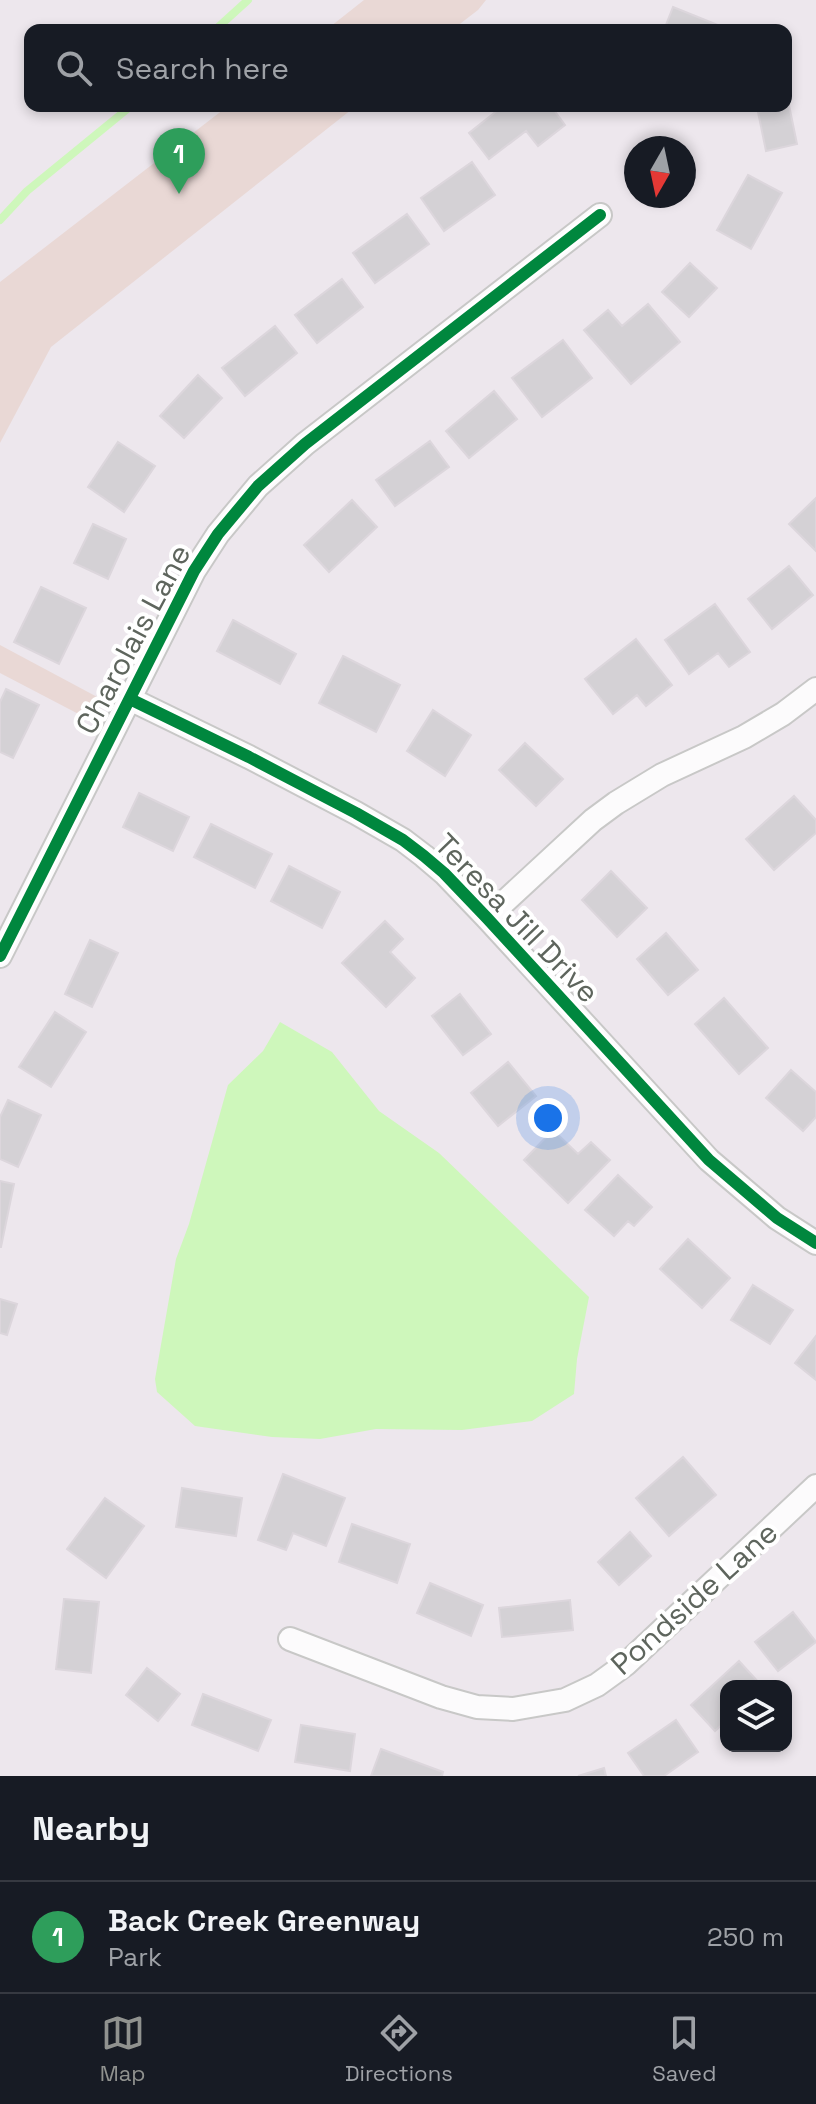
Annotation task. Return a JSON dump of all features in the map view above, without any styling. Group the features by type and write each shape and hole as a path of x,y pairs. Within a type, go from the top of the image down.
{"street":[{"name":"Charolais Lane","path":"0,956 194,571 218,534 258,486 305,444 600,215"},
{"path":"487,918 593,820 616,803 662,775 744,737 783,714 816,689"},
{"name":"Teresa Jill Drive","path":"130,699 249,757 403,840 444,873 709,1160 777,1218 816,1243"},
{"name":"Pondside Lane","path":"290,1639 441,1697 477,1707 513,1709 565,1700 597,1685 626,1664 816,1486"}],"shaded area":[{"path":"364,0 486,0 460,24 334,24"},
{"path":"220,112 348,112 51,347 0,443 0,282"},
{"path":"0,645 101,699 90,720 0,673"},
{"path":"280,1022 332,1052 379,1111 439,1153 589,1297 574,1394 532,1421 462,1430 376,1429 320,1439 272,1437 195,1426 157,1392 155,1379 176,1259 189,1224 228,1085 263,1051"}],"building":[{"path":"673,7 715,24 666,24"},
{"path":"495,112 555,112 565,125 538,146 526,131 489,159 469,133"},
{"path":"758,112 790,112 797,144 766,151"},
{"path":"472,162 495,195 444,231 421,198"},
{"path":"748,175 782,193 751,249 717,230"},
{"path":"407,214 429,244 375,283 353,253"},
{"path":"690,263 717,288 689,317 662,292"},
{"path":"342,279 363,307 317,343 295,315"},
{"path":"648,304 680,342 631,384 584,330 608,310 622,326"},
{"path":"275,326 297,353 245,396 222,368"},
{"path":"563,340 592,378 542,417 512,378"},
{"path":"198,375 222,398 184,438 160,416"},
{"path":"494,391 517,419 469,458 446,431"},
{"path":"430,441 449,467 395,506 376,480"},
{"path":"118,442 155,466 124,512 88,487"},
{"path":"816,498 816,551 789,524"},
{"path":"352,500 377,527 329,572 304,545"},
{"path":"93,524 126,539 108,579 74,563"},
{"path":"789,566 813,595 772,629 748,599"},
{"path":"41,587 86,608 59,664 14,642"},
{"path":"715,604 750,652 729,667 718,653 689,674 665,640"},
{"path":"233,620 296,654 280,684 217,651"},
{"path":"636,639 672,685 646,706 637,695 613,714 585,679"},
{"path":"343,656 400,685 376,732 319,703"},
{"path":"6,689 39,705 13,758 0,752 0,702"},
{"path":"433,710 471,735 445,776 407,751"},
{"path":"525,743 563,779 536,806 499,770"},
{"path":"139,793 189,817 173,851 123,827"},
{"path":"794,796 816,820 816,833 774,870 746,839"},
{"path":"211,824 272,854 255,888 194,857"},
{"path":"289,866 340,892 322,928 271,901"},
{"path":"611,871 647,908 617,937 582,900"},
{"path":"385,921 403,939 390,952 415,978 386,1007 342,963"},
{"path":"666,933 698,970 668,995 637,959"},
{"path":"90,940 118,953 92,1007 65,994"},
{"path":"460,994 491,1034 463,1055 432,1016"},
{"path":"724,998 768,1048 739,1074 695,1024"},
{"path":"55,1012 86,1032 51,1087 19,1067"},
{"path":"508,1062 536,1096 498,1126 471,1093"},
{"path":"791,1070 816,1092 816,1117 803,1131 766,1098"},
{"path":"8,1100 41,1115 18,1167 0,1159 0,1117"},
{"path":"553,1130 578,1154 591,1142 610,1160 568,1203 524,1160"},
{"path":"618,1175 652,1207 634,1226 628,1221 614,1236 585,1210"},
{"path":"0,1181 14,1184 1,1247 0,1247"},
{"path":"688,1239 730,1278 702,1308 660,1269"},
{"path":"753,1285 793,1310 770,1344 731,1320"},
{"path":"0,1299 17,1304 7,1335 0,1333"},
{"path":"816,1336 816,1380 795,1363"},
{"path":"683,1457 716,1495 669,1536 636,1498"},
{"path":"283,1474 345,1498 326,1546 293,1533 286,1550 258,1540"},
{"path":"182,1488 242,1498 236,1536 176,1527"},
{"path":"105,1498 144,1526 106,1578 67,1549"},
{"path":"352,1524 410,1544 397,1583 339,1562"},
{"path":"630,1532 651,1556 619,1585 598,1562"},
{"path":"430,1583 483,1605 471,1636 417,1613"},
{"path":"64,1599 99,1602 91,1673 56,1669"},
{"path":"570,1600 573,1630 502,1637 499,1608"},
{"path":"793,1612 816,1642 778,1671 755,1642"},
{"path":"739,1661 756,1680 720,1680 720,1726 715,1731 691,1705"},
{"path":"147,1668 180,1694 158,1721 126,1695"},
{"path":"203,1694 271,1720 258,1751 192,1725"},
{"path":"676,1720 698,1752 664,1776 644,1776 628,1753"},
{"path":"301,1725 355,1734 350,1771 295,1762"},
{"path":"381,1749 443,1772 442,1776 371,1776"},
{"path":"604,1768 606,1776 578,1776"}],"waterway":[{"path":"222,24 248,0"},
{"path":"0,220 27,191 124,112"}],"cycle path":[{"path":"0,956 194,571 218,534 258,486 305,444 600,215"},
{"path":"130,699 356,813 424,856 487,918 709,1160 777,1218 816,1243"}],"place":[{"name":"Back Creek Greenway","path":"179,194"}]}
